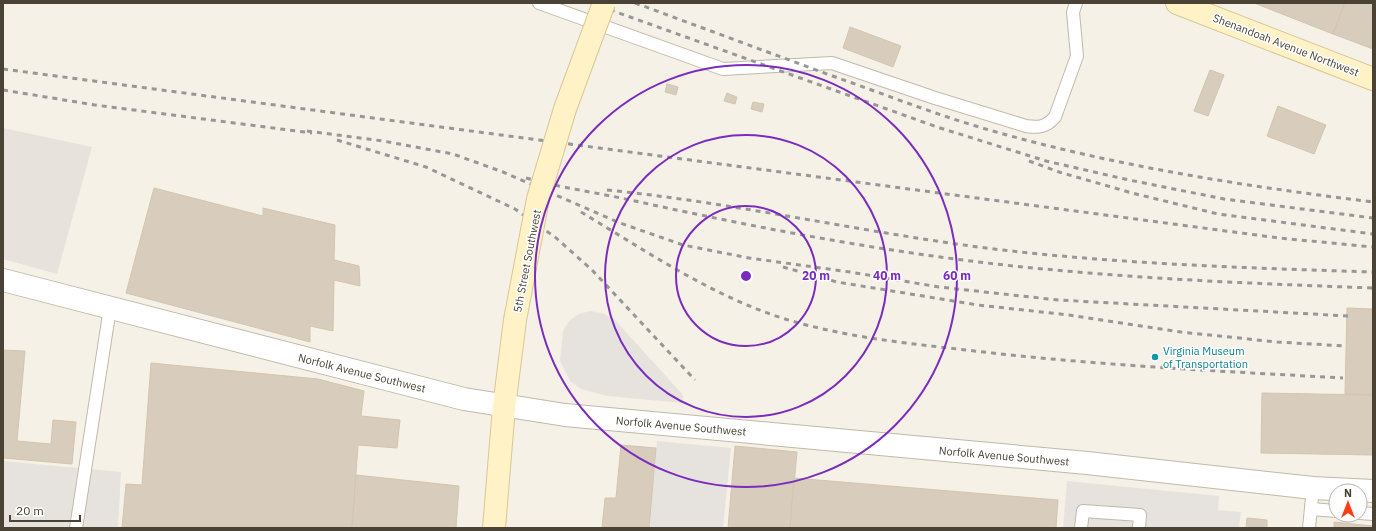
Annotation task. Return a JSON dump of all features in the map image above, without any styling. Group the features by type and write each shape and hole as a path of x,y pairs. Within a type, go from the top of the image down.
{"street":[{"name":"5th Street Southwest","path":"494,528 504,407 515,320 538,199 564,110 604,3"},
{"name":"Shenandoah Avenue Northwest","path":"1177,3 1373,79"},
{"name":"Norfolk Avenue Southwest","path":"3,280 464,399 504,407 565,415 1087,463 1312,488 1373,491"}],"lane":[{"path":"539,3 723,69 832,63 935,98 1026,126 1038,127 1048,124 1055,117 1077,56 1073,12 1076,3"},
{"path":"76,528 110,308"},
{"path":"1309,528 1312,488"},
{"path":"1311,509 1328,510"},
{"path":"1081,528 1083,511 1140,515 1139,528"}],"shaded area":[{"path":"3,128 92,147 57,274 3,259"},
{"path":"590,311 602,313 615,320 683,395 683,403 607,396 581,389 570,381 560,361 563,331 569,321 579,314"},
{"path":"657,441 731,448 723,528 649,528"},
{"path":"3,461 121,472 118,528 3,528"},
{"path":"1067,481 1219,496 1218,510 1241,512 1239,528 1063,528"}],"building":[{"path":"1254,3 1345,3 1333,34"},
{"path":"1345,3 1373,3 1373,49 1333,34"},
{"path":"850,27 901,46 893,67 843,48"},
{"path":"1210,70 1224,75 1208,116 1194,111"},
{"path":"667,84 678,87 676,95 665,92"},
{"path":"727,93 737,97 735,104 724,101"},
{"path":"753,102 764,104 762,112 751,109"},
{"path":"1278,106 1326,125 1314,154 1267,136"},
{"path":"154,188 263,216 263,208 335,225 334,260 359,266 360,286 334,280 333,331 310,326 310,342 126,293"},
{"path":"1347,308 1373,309 1373,395 1345,394"},
{"path":"3,350 25,351 17,441 51,444 53,420 76,422 72,464 3,458"},
{"path":"151,363 318,379 364,391 361,416 400,420 397,448 358,445 352,528 122,528 126,484 142,485"},
{"path":"1262,393 1373,395 1373,455 1261,453"},
{"path":"621,445 656,448 649,528 602,528 605,498 616,498"},
{"path":"735,446 797,452 790,528 728,528"},
{"path":"356,475 459,486 456,528 352,528"},
{"path":"794,478 1058,500 1056,528 790,528"},
{"path":"1247,518 1267,520 1267,528 1246,528"},
{"path":"1334,523 1373,526 1373,528 1334,528"}],"railway":[{"path":"591,3 937,127 1046,161 1129,180 1224,199 1373,218"},
{"path":"635,3 919,107 969,124 1019,138 1069,151 1169,172 1373,202"},
{"path":"3,69 1279,238 1373,247"},
{"path":"3,90 95,105 312,133"},
{"path":"307,131 383,141 453,154 503,172 620,223 683,245 749,258 850,272 939,287 1058,300 1348,316"},
{"path":"337,140 426,167 515,209 555,237 592,270 695,380"},
{"path":"1029,161 1059,172 1132,193 1218,214 1373,234"},
{"path":"526,178 567,188 791,233 897,251 1003,265 1174,279 1373,288"},
{"path":"607,190 704,202 897,235 994,249 1183,265 1373,272"},
{"path":"581,212 680,272 731,298 785,319 852,335 897,342 1060,360 1343,378"},
{"path":"783,267 837,282 978,305 1069,315 1181,332 1277,342 1346,346"}],"place":[{"name":"Virginia Museum of Transportation","path":"1155,357"}]}
